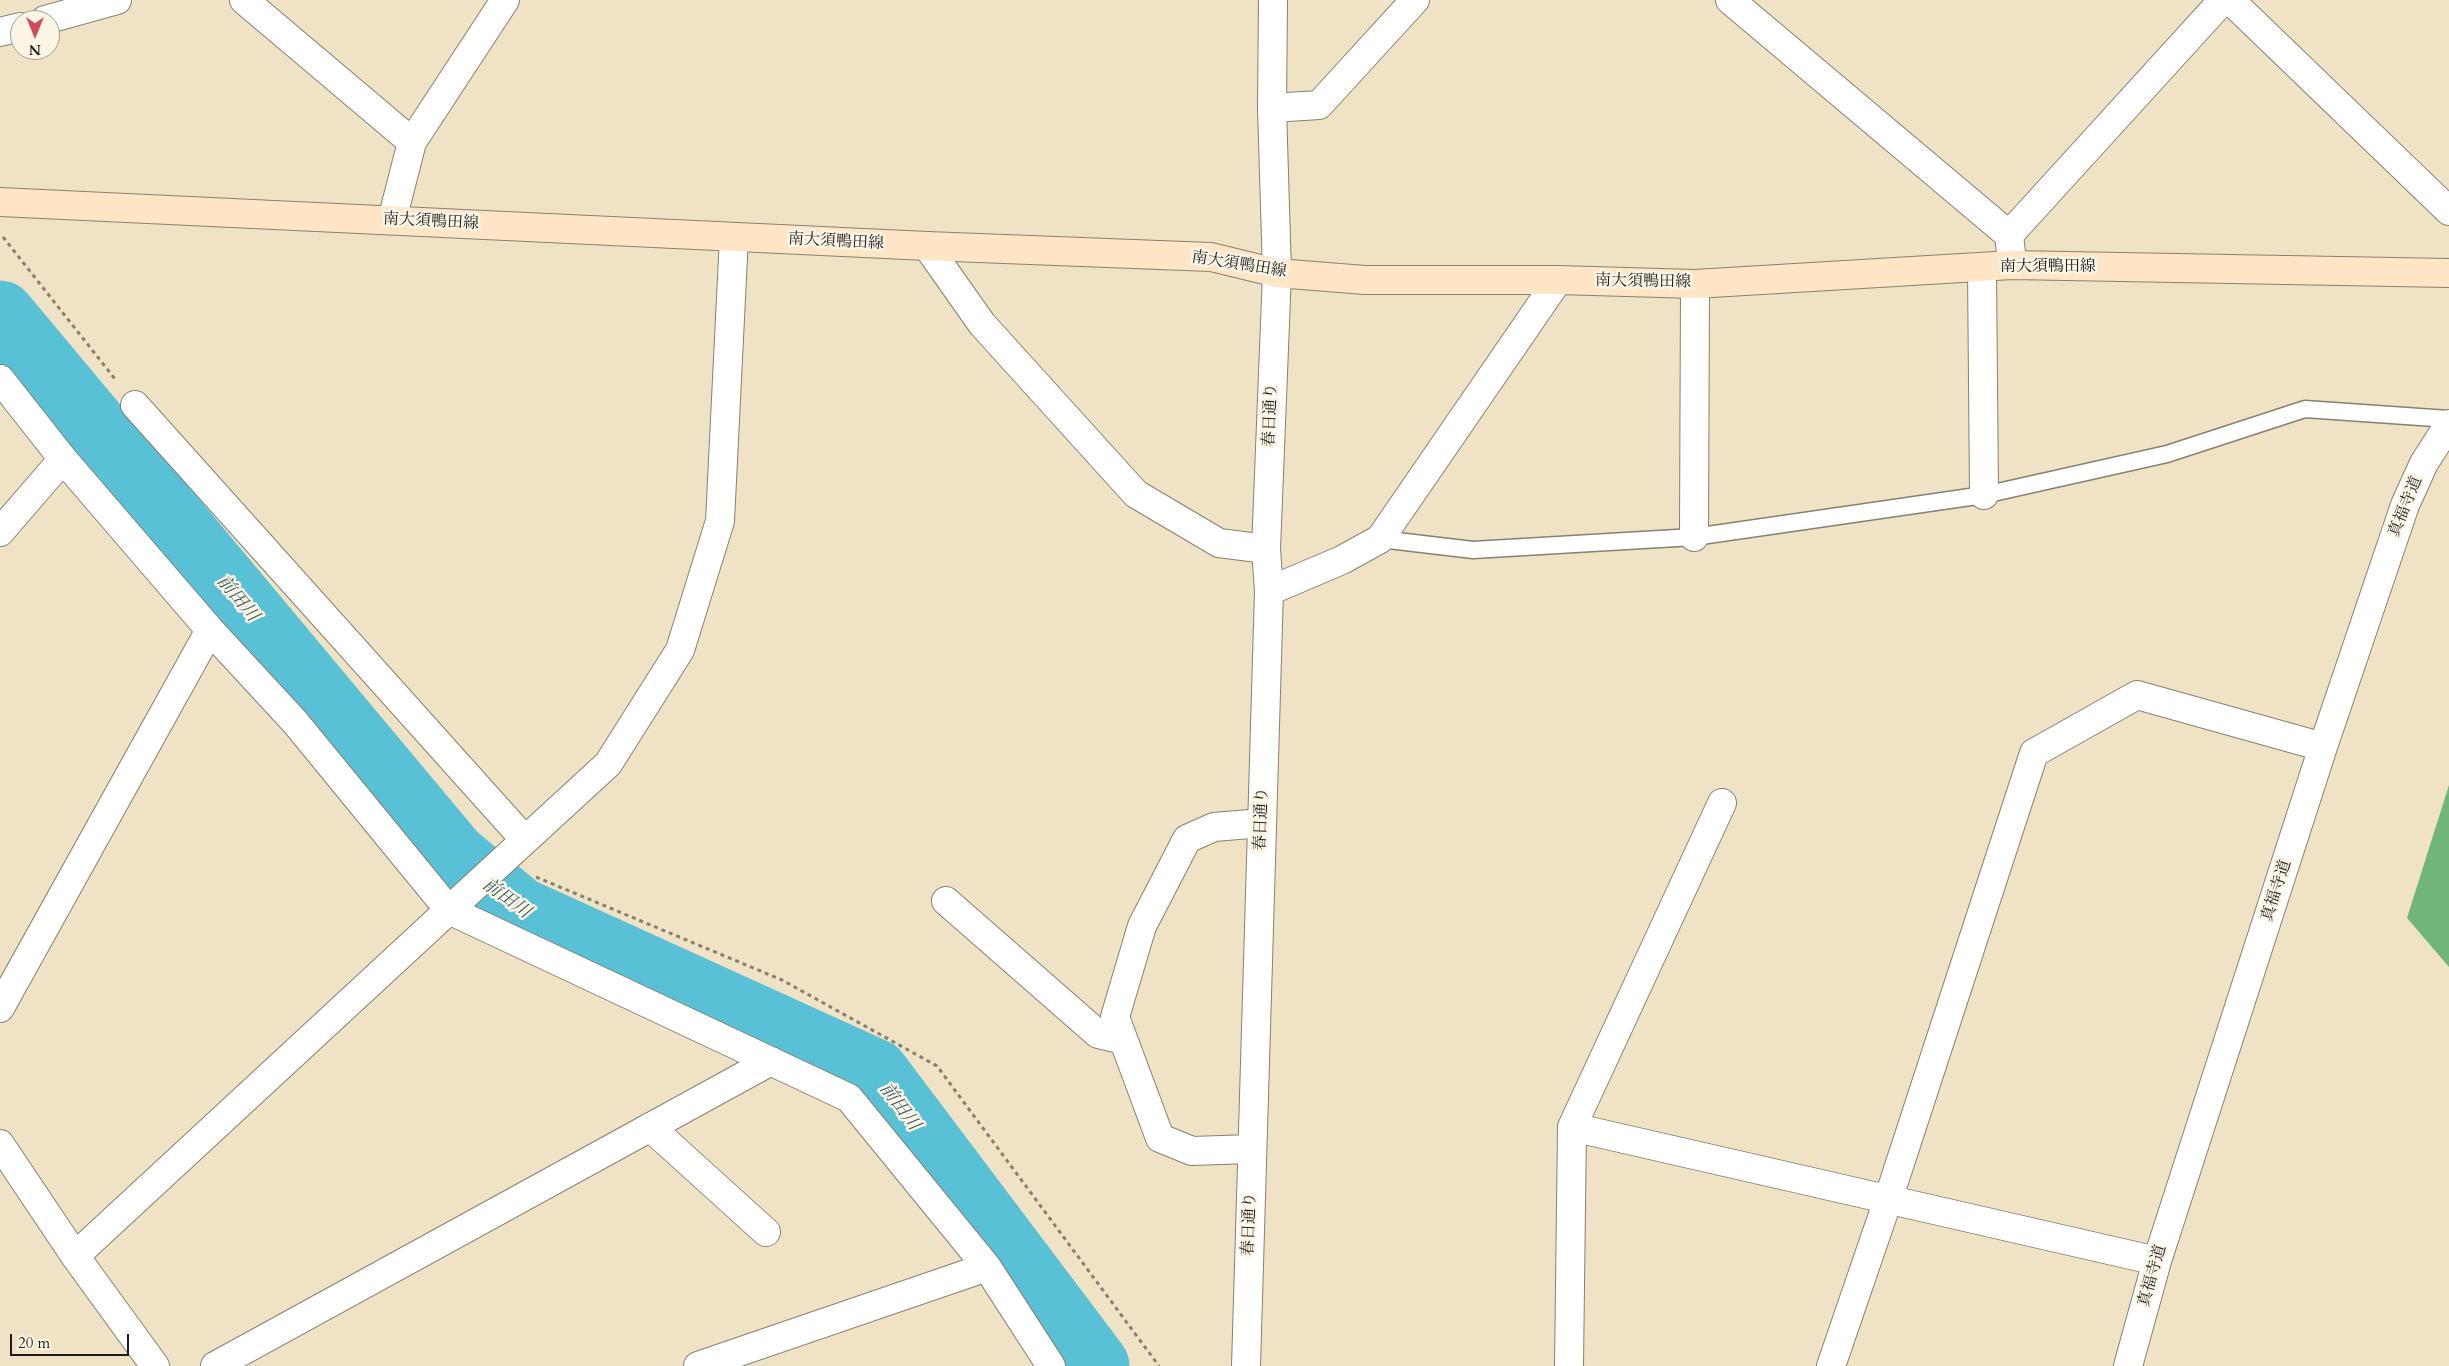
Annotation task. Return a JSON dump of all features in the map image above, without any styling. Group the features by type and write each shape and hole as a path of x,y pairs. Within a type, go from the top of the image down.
{"main road":[{"name":"南大須鴨田線","path":"0,202 927,246 1211,257 1276,273 1365,280 1558,280 1695,284 1982,269 2012,265 2449,273"}],"street":[{"path":"60,16 117,0"},
{"path":"244,0 412,142"},
{"path":"392,220 412,142 505,0"},
{"name":"春日通り","path":"1246,1366 1270,590 1266,549 1276,273 1272,108 1273,0"},
{"path":"1272,108 1319,105 1415,0"},
{"path":"1730,0 2009,235 2012,265"},
{"path":"2009,235 2223,0"},
{"path":"2230,0 2449,211"},
{"path":"76,1256 608,764 680,650 720,521 734,236"},
{"path":"927,246 982,324 1136,494 1219,543 1266,549"},
{"path":"1982,269 1984,496"},
{"path":"1270,590 1342,560 1380,539 1558,280"},
{"path":"1694,537 1695,284"},
{"path":"0,379 62,459 210,630 294,722 449,910 849,1098 987,1267 1051,1366"},
{"path":"135,405 525,840"},
{"name":"真福寺道","path":"2128,1366 2157,1261 2323,746 2405,505 2424,463 2449,424"},
{"path":"0,532 62,459"},
{"path":"0,1008 210,630"},
{"path":"1831,1366 1888,1200 2034,753 2137,695 2323,746"},
{"path":"1569,1366 1572,1127 1722,803"},
{"path":"1252,1149 1192,1151 1160,1138 1115,1017 1142,926 1187,839 1214,826 1262,823"},
{"path":"946,901 1098,1034 1123,1040"},
{"path":"215,1366 771,1061"},
{"path":"650,1127 766,1232"},
{"path":"1572,1127 2157,1261"},
{"path":"0,1144 154,1366"},
{"path":"698,1366 987,1267"}],"lane":[{"path":"1380,539 1473,550 1694,537 1984,496 2167,454 2305,409 2449,418"}],"path":[{"path":"0,233 135,405"}],"green space":[{"path":"2449,785 2449,967 2407,918"}],"waterway":[{"name":"前田川","path":"0,316 452,857 518,912 874,1074 1094,1366"}]}
